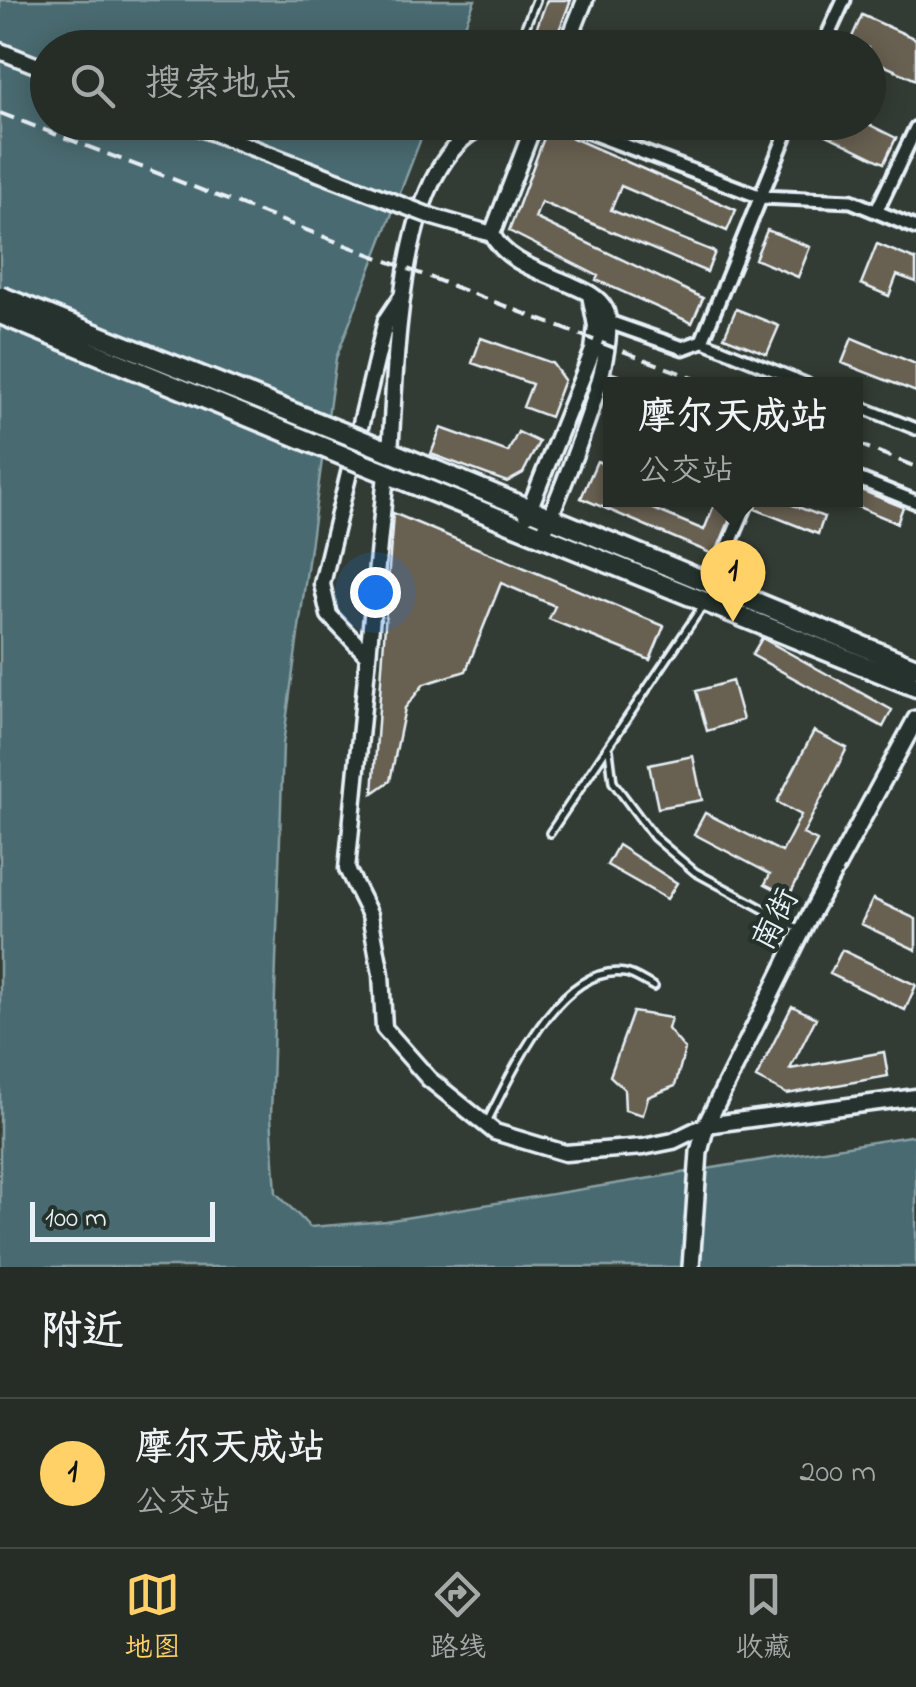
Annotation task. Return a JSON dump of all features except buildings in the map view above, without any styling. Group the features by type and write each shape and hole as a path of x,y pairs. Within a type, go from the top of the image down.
{"main road":[{"path":"0,296 530,507 916,668"},
{"path":"0,314 386,474 916,686"},
{"name":"南街","path":"691,1267 699,1152 706,1125 802,930 916,719"}],"street":[{"path":"573,30 585,0"},
{"path":"830,30 844,0"},
{"path":"0,51 30,63"},
{"path":"877,210 916,128"},
{"path":"231,140 432,218 492,234"},
{"path":"390,452 402,296 428,190 460,140"},
{"path":"522,528 593,350 605,309 590,294 500,250 492,234 527,140"},
{"path":"611,140 761,197 850,201 916,228"},
{"path":"702,341 784,140"},
{"path":"368,656 330,615 322,584 386,320 402,296"},
{"path":"601,320 683,348 702,341 790,377"},
{"path":"542,537 602,378 610,342 601,320"},
{"path":"863,407 916,430"},
{"path":"386,474 347,869 370,916 381,974 384,1028 429,1079 495,1132 565,1153 643,1147 673,1141 706,1125 916,1097"},
{"path":"863,481 916,502"},
{"path":"712,583 745,507"}],"lane":[{"path":"524,30 536,0"},
{"path":"550,833 704,603 712,583"},
{"path":"608,750 612,782 654,838 695,872 802,930"},
{"path":"486,1125 557,1001 594,979 625,973 654,987"}],"water":[{"path":"0,0 475,0 463,30 30,30 30,140 420,140 336,358 283,744 271,1116 276,1193 310,1227 386,1221 916,1135 916,1267 0,1267"}],"railway":[{"path":"0,113 30,124"},
{"path":"71,140 691,377"},
{"path":"863,446 916,467"}],"place":[{"name":"摩尔天成站","path":"733,622"}]}
